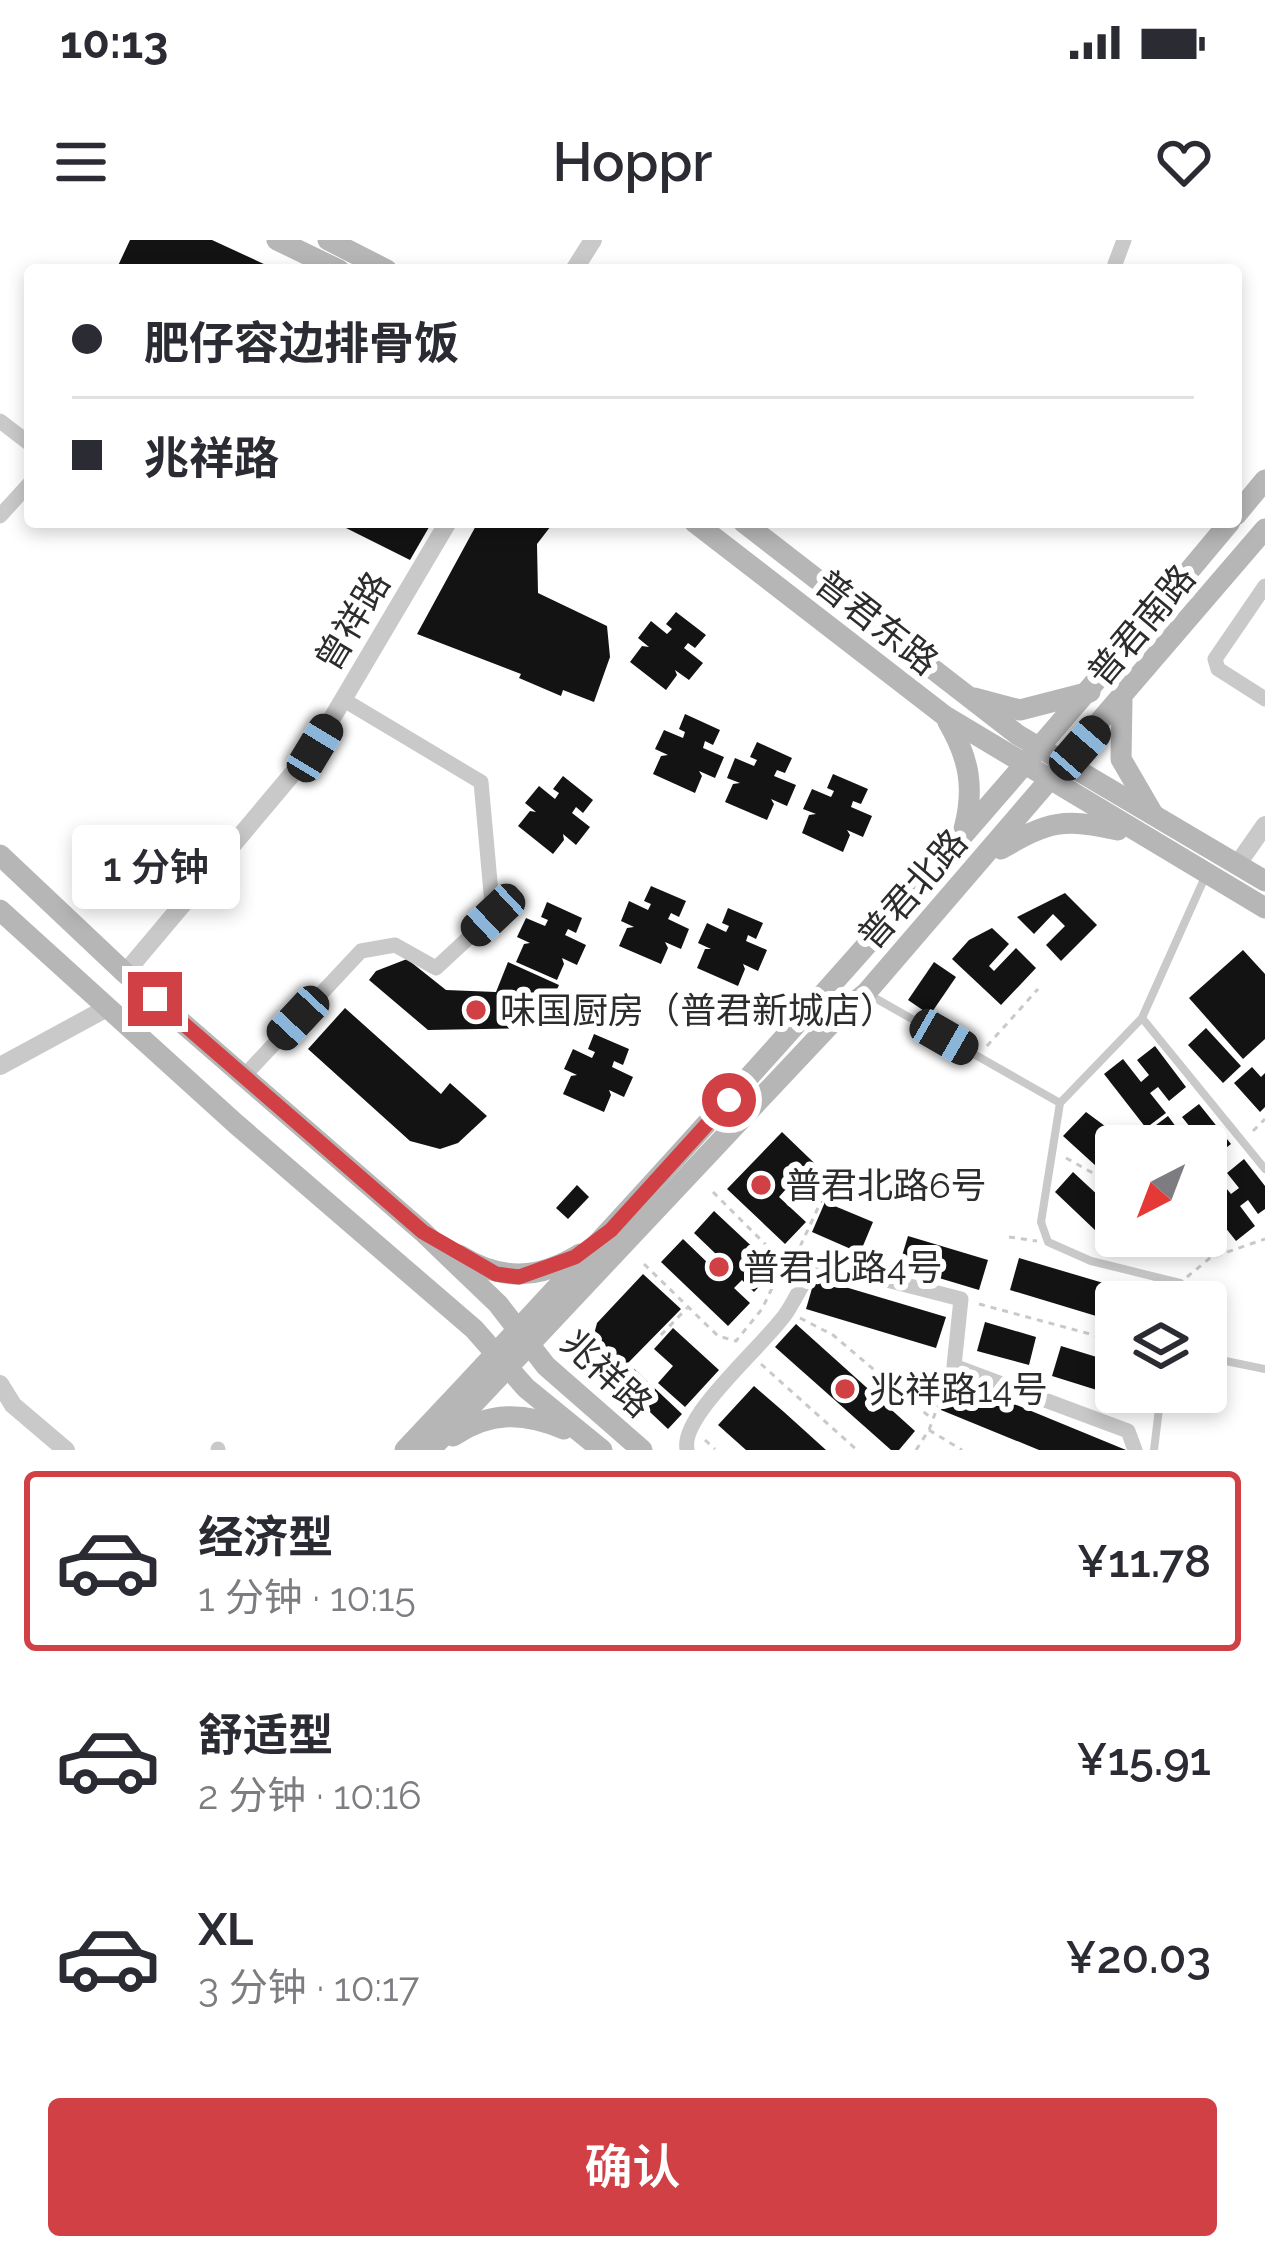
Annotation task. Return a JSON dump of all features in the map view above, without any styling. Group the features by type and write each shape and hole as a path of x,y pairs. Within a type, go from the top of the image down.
{"main road":[{"path":"277,240 327,264"},
{"path":"328,240 375,264"},
{"path":"1242,508 1265,480"},
{"name":"普君东路","path":"702,528 945,716 1050,783 1149,828"},
{"name":"普君东路","path":"751,528 964,696 1066,764 1149,828"},
{"name":"普君南路","path":"1041,749 1225,528"},
{"name":"普君南路","path":"1066,764 1265,529"},
{"path":"964,696 1020,710 1090,692"},
{"path":"1122,700 1121,759 1149,828 1205,875 1265,908"},
{"path":"945,716 964,749 970,775 971,803 963,835"},
{"name":"普君北路","path":"524,1336 611,1230 1041,749"},
{"name":"普君北路","path":"502,1360 841,1013 866,993 1066,764"},
{"path":"980,861 1043,824 1059,821 1149,828 1265,881"},
{"name":"兆祥路","path":"0,855 125,974 423,1232 524,1336 546,1366 642,1450"},
{"name":"兆祥路","path":"0,910 105,1009 502,1360 526,1388 602,1450"},
{"path":"423,1232 476,1266 519,1277 575,1257 611,1230"},
{"path":"405,1450 502,1360"},
{"path":"432,1450 502,1360"},
{"path":"432,1450 485,1418 529,1415 602,1450"}],"street":[{"path":"1115,264 1124,240"},
{"path":"0,421 24,439"},
{"path":"0,516 24,490"},
{"name":"曾祥路","path":"125,974 315,748 444,528"},
{"path":"1265,586 1215,659 1218,669 1265,699"},
{"path":"245,1075 361,951 395,945 436,968 493,915 481,782 344,700"},
{"path":"1237,866 1265,825"},
{"path":"0,1066 105,1009"},
{"path":"687,1448 685,1438 701,1410 788,1311 812,1270 828,1265 961,1300 954,1366 1128,1431 1135,1450"},
{"path":"0,1384 6,1408 66,1450"}],"lane":[{"path":"1172,1281 1091,1261 1048,1242 1041,1222 1060,1103 1142,1018 1205,875"},
{"path":"866,993 1060,1103"},
{"path":"1142,1018 1265,1169"},
{"path":"1227,1361 1265,1369"},
{"path":"1154,1450 1159,1413"}],"path":[{"path":"978,1057 1038,989"},
{"path":"1243,1140 1265,1119"},
{"path":"1052,1149 1095,1174"},
{"path":"644,1264 718,1336 736,1341 762,1310 786,1259 798,1251 824,1195 847,1169"},
{"path":"713,1192 778,1257 786,1259"},
{"path":"1009,1237 1048,1242"},
{"path":"1182,1281 1210,1258 1265,1239"},
{"path":"976,1303 1095,1335"},
{"path":"661,1335 688,1307"},
{"path":"788,1311 833,1335 931,1418"},
{"path":"751,1355 857,1450"},
{"path":"916,1450 929,1430 954,1366"},
{"path":"929,1430 962,1450"},
{"path":"699,1435 715,1448"}],"building":[{"path":"130,240 212,240 264,264 119,264"},
{"path":"346,528 429,528 410,560"},
{"path":"475,528 549,528 537,544 538,593 607,626 610,657 594,702 563,690 561,696 519,678 521,674 417,634"},
{"path":"676,612 706,635 695,648 688,643 684,648 703,663 689,680 675,670 677,675 666,690 630,662 642,646 649,647 638,638 651,621 667,634 672,629 666,624"},
{"path":"685,714 720,730 713,745 705,741 703,748 724,757 715,778 699,771 702,776 695,793 653,774 661,756 668,755 655,749 664,730 683,738 685,732 679,729"},
{"path":"757,742 792,758 785,773 777,770 774,776 796,785 787,806 771,799 774,804 767,820 725,802 733,784 740,783 727,778 735,758 754,766 757,760 750,757"},
{"path":"833,774 868,789 861,804 853,801 851,807 872,816 863,837 847,830 850,835 843,852 802,833 809,815 816,814 803,809 812,789 831,797 834,791 827,788"},
{"path":"563,776 593,800 583,813 576,807 572,813 590,827 576,845 563,834 553,854 518,826 530,811 536,812 525,803 539,786 555,799 559,793 553,789"},
{"path":"651,886 686,901 679,917 671,913 668,919 689,929 681,949 665,942 668,948 661,964 619,946 627,928 634,927 621,921 629,901 648,910 651,904 644,901"},
{"path":"1065,893 1097,925 1061,961 1046,945 1065,926 1053,914 1034,934 1017,917"},
{"path":"547,902 582,918 576,933 568,929 565,935 586,945 577,965 562,958 557,980 516,962 524,944 530,943 517,937 526,918 545,926 548,920 541,917"},
{"path":"728,908 763,923 756,939 748,935 746,941 767,950 758,971 743,964 738,986 697,968 705,949 711,949 698,943 707,923 726,932 729,926 722,923"},
{"path":"992,928 1009,944 989,966 994,971 1016,948 1036,968 1001,1005 952,959 969,940"},
{"path":"1243,950 1265,974 1265,1039 1243,1059 1189,998"},
{"name":"味国厨房（普君新城店）","path":"407,959 446,990 496,992 508,962 559,985 539,1028 428,1030 369,980 376,971"},
{"path":"934,962 956,977 930,1015 908,1000"},
{"path":"345,1008 441,1094 450,1083 487,1116 458,1143 440,1149 410,1141 308,1049"},
{"path":"1206,1028 1241,1066 1223,1083 1188,1045"},
{"path":"594,1034 629,1049 623,1065 614,1061 612,1067 633,1077 624,1097 609,1090 604,1112 563,1094 571,1076 577,1075 564,1069 573,1049 592,1058 595,1052 588,1049"},
{"path":"1155,1046 1186,1087 1169,1101 1158,1087 1150,1093 1166,1113 1150,1125 1144,1125 1104,1074 1123,1059 1141,1082 1149,1075 1137,1060"},
{"path":"1252,1067 1261,1077 1265,1073 1265,1107 1260,1112 1234,1083"},
{"path":"1199,1104 1216,1125 1188,1125 1182,1117"},
{"path":"1086,1112 1104,1125 1095,1125 1095,1165 1063,1136"},
{"name":"普君北路6号","path":"782,1132 833,1181 815,1200 794,1180 779,1197 806,1222 785,1244 727,1189"},
{"path":"1244,1159 1265,1186 1265,1209 1258,1214 1248,1200 1240,1206 1255,1226 1236,1241 1227,1230 1227,1189 1231,1194 1239,1188 1227,1173"},
{"path":"1073,1172 1095,1192 1095,1230 1055,1192"},
{"path":"577,1185 589,1197 568,1219 556,1208"},
{"path":"825,1202 873,1222 860,1253 812,1232"},
{"name":"普君北路4号","path":"714,1211 776,1269 754,1292 742,1280 734,1288 750,1303 728,1326 661,1262 683,1239 710,1265 718,1256 694,1233"},
{"path":"908,1236 988,1260 979,1290 899,1266"},
{"path":"1019,1258 1097,1281 1095,1316 1010,1290"},
{"path":"643,1274 681,1309 628,1363 682,1414 668,1429 600,1365 591,1346 597,1323"},
{"path":"815,1278 946,1317 936,1348 806,1309"},
{"path":"985,1322 1036,1337 1029,1365 977,1351"},
{"name":"兆祥路14号","path":"796,1324 915,1431 899,1450 891,1450 775,1347"},
{"path":"673,1328 719,1370 685,1407 658,1383 673,1366 654,1349"},
{"path":"1061,1346 1095,1357 1095,1389 1052,1376"},
{"path":"953,1379 1126,1450 1039,1450 941,1410"},
{"path":"754,1386 826,1450 746,1450 718,1425"}],"place":[{"name":"味国厨房（普君新城店）","path":"476,1010"},
{"name":"普君北路6号","path":"761,1185"},
{"name":"普君北路4号","path":"719,1267"},
{"name":"兆祥路14号","path":"845,1389"}],"route":[{"path":"155,999 423,1232 496,1274 519,1277 575,1257 611,1230 729,1100"}]}
